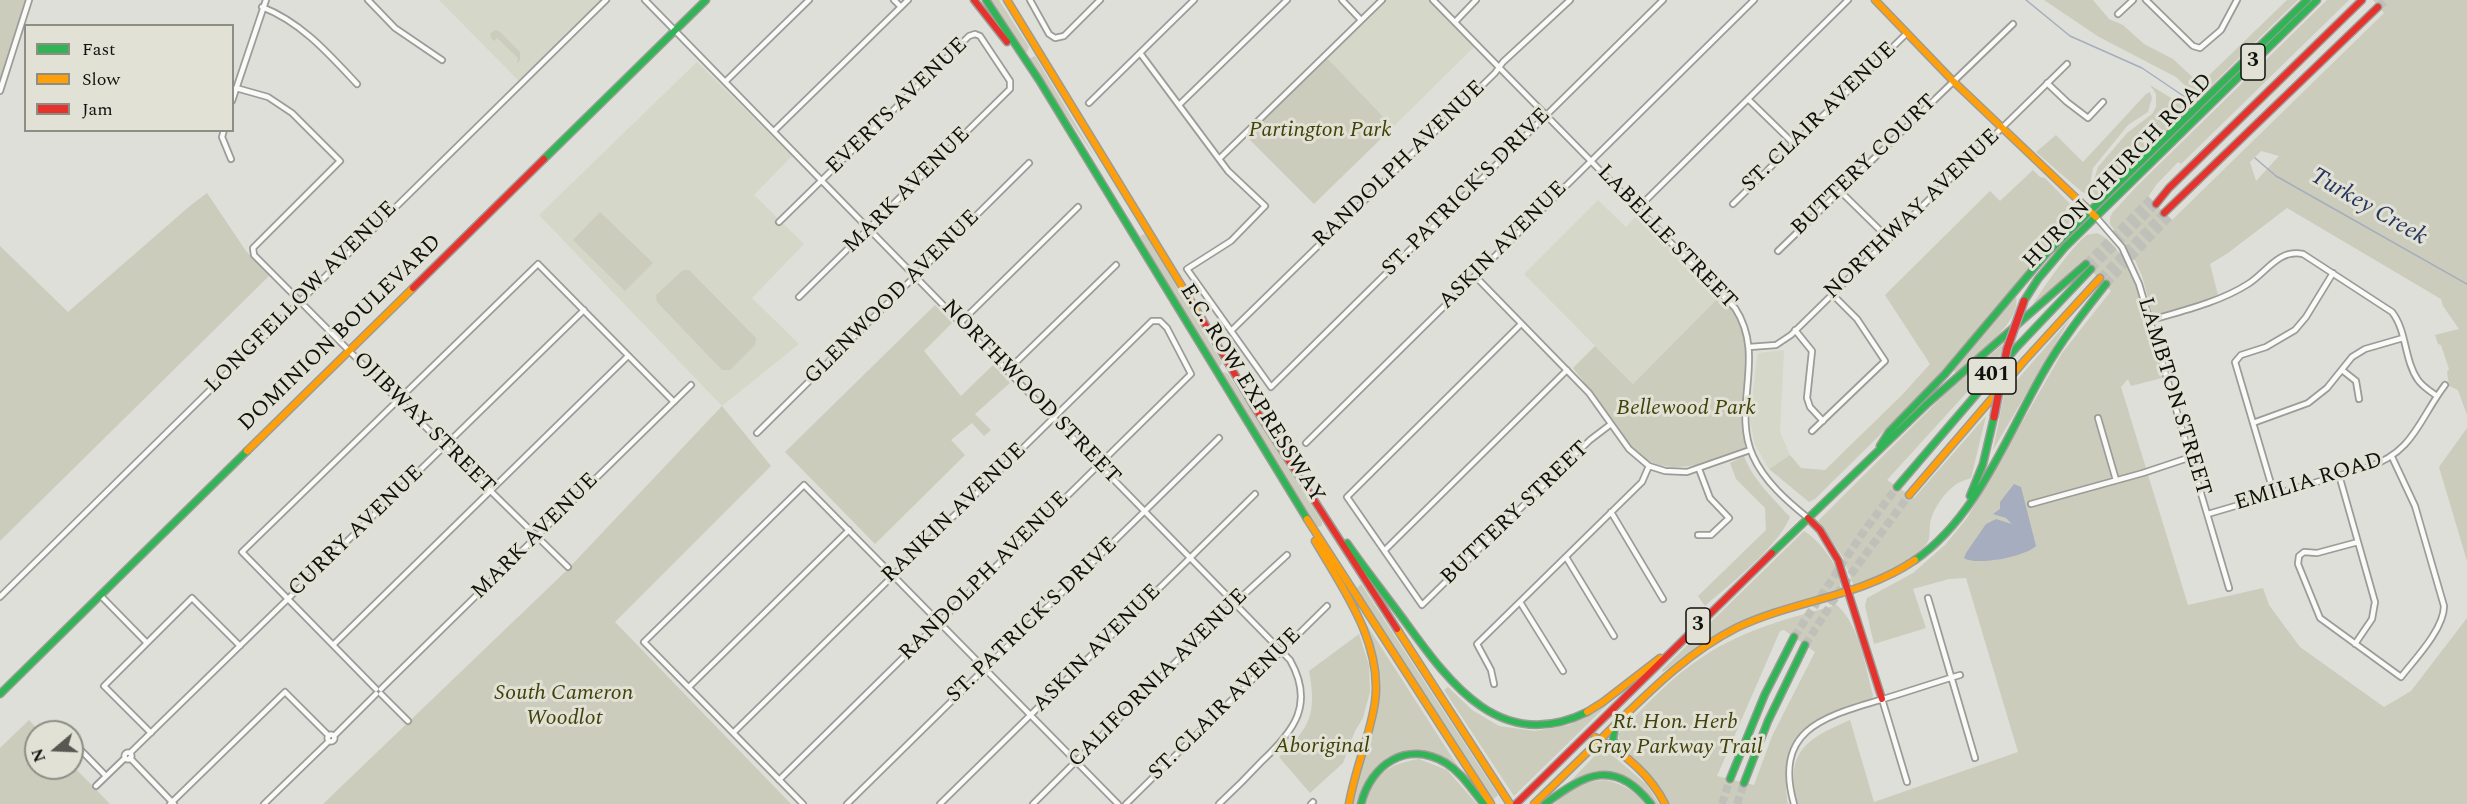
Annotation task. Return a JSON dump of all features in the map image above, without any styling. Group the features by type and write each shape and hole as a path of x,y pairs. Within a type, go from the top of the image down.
{"main road":[{"name":"DOMINION BOULEVARD","path":"0,694 706,0"},
{"path":"974,0 1039,81"},
{"name":"E.C. ROW EXPRESSWAY","path":"986,0 1039,81 1287,488 1491,804"},
{"name":"E.C. ROW EXPRESSWAY","path":"1010,0 1311,497 1510,804"},
{"path":"1875,0 1953,81 2096,218"},
{"name":"HURON CHURCH ROAD","path":"1517,803 1877,450 1889,432 1962,354 2034,267 2307,0"},
{"name":"HURON CHURCH ROAD","path":"1534,804 1675,668 1723,635 1760,618 1849,592 1887,578 1915,560 1941,538 1968,501 1983,464 2007,349 2024,302 2045,268 2317,0"},
{"path":"2153,202 2362,0"},
{"path":"2167,215 2176,202 2378,7"},
{"name":"401","path":"1877,450 1894,437 1928,403 2088,267 1897,487"},
{"name":"401","path":"1909,495 2025,360 2100,278"},
{"path":"1968,501 1986,476 2057,349 2106,284"},
{"path":"1287,488 1360,623 1375,669 1375,700 1349,804"},
{"path":"1311,497 1334,524 1444,676 1470,702 1489,713 1511,721 1533,724 1554,723 1573,718 1602,703 1650,664 1673,650"},
{"path":"1808,518 1820,530 1836,555 1882,699"},
{"path":"1730,779 1765,694 1794,637"},
{"path":"1744,783 1771,713 1805,645"},
{"path":"1616,724 1613,731 1614,742 1651,781 1665,804"},
{"path":"1588,734 1631,762"},
{"path":"1361,804 1367,784 1376,771 1396,758 1412,754 1429,756 1445,763 1461,776 1484,804"},
{"path":"1545,804 1576,782 1590,776 1604,774 1618,776 1634,784 1652,804"}],"street":[{"path":"0,91 29,0"},
{"path":"234,94 266,0"},
{"path":"368,0 395,28 442,60"},
{"name":"LONGFELLOW AVENUE","path":"0,597 606,0"},
{"name":"NORTHWOOD STREET","path":"645,0 1282,650 1296,671 1300,685 1301,703 1296,721 1285,739 1219,804"},
{"path":"725,82 809,0"},
{"path":"894,0 901,7"},
{"path":"774,131 908,0"},
{"path":"1030,0 1049,34 1054,38 1064,36 1100,0"},
{"path":"1089,103 1194,0"},
{"path":"1179,105 1287,0"},
{"path":"1342,0 1361,20"},
{"path":"1219,159 1382,0"},
{"name":"LABELLE STREET","path":"1433,0 1729,301 1742,320 1749,347 1746,420 1750,450 1756,463 1772,485 1808,518"},
{"path":"1455,22 1476,0"},
{"name":"RANDOLPH AVENUE","path":"1231,331 1570,0"},
{"name":"ST. PATRICK'S DRIVE","path":"1231,331 1270,387 1663,0"},
{"name":"ASKIN AVENUE","path":"1306,443 1754,0"},
{"path":"1638,208 1848,0"},
{"path":"2118,14 2133,0"},
{"path":"2146,0 2193,46 2200,48 2221,30 2237,0"},
{"path":"262,7 296,26 317,42 357,84"},
{"name":"BUTTERY COURT","path":"1778,251 2013,24"},
{"name":"ST. CLAIR AVENUE","path":"1733,204 1907,33"},
{"name":"EVERTS AVENUE","path":"779,222 969,36 975,34 980,36 1010,81"},
{"path":"1140,53 1228,171 1265,206 1231,241 1187,270 1231,331"},
{"name":"NORTHWAY AVENUE","path":"1749,347 1776,345 1795,330 2067,64"},
{"name":"MARK AVENUE","path":"800,297 1010,89 1010,81"},
{"path":"2047,83 2088,118 2103,102"},
{"name":"OJIBWAY STREET","path":"236,88 268,98 292,113 340,161 253,248 254,255 568,567"},
{"path":"1748,99 1794,144"},
{"path":"223,132 222,137 231,159"},
{"name":"GLENWOOD AVENUE","path":"757,433 871,321 913,275 1029,163"},
{"path":"1840,191 1888,238"},
{"path":"960,323 1078,207"},
{"name":"LAMBTON STREET","path":"2096,218 2112,234 2127,257 2139,284 2229,588"},
{"path":"2151,320 2236,290 2250,283 2281,256 2292,253 2308,256 2387,306 2395,316 2418,380 2437,396"},
{"path":"408,721 242,552 538,264 674,402"},
{"path":"1007,371 1116,265"},
{"path":"2274,494 2236,366 2236,359 2241,355 2266,347 2295,330 2333,273"},
{"path":"1475,276 1589,393 1629,449 1649,466 1675,472 1699,469 1750,450"},
{"path":"1812,431 1885,361 1857,319 1832,294"},
{"name":"CURRY AVENUE","path":"96,786 584,310"},
{"name":"RANKIN AVENUE","path":"734,732 1156,320 1167,328 1191,374"},
{"path":"1521,324 1347,497 1385,550 1567,370"},
{"path":"1795,330 1812,351 1807,398 1810,407 1823,421"},
{"path":"2253,423 2289,412 2308,403 2324,391 2352,357 2365,349 2403,338"},
{"path":"333,645 628,356"},
{"path":"2342,370 2356,381 2359,399"},
{"name":"RANDOLPH AVENUE","path":"779,780 1191,374"},
{"name":"MARK AVENUE","path":"264,804 691,385"},
{"name":"EMILIA ROAD","path":"2208,514 2392,457 2416,433 2445,385"},
{"path":"2098,418 2116,480"},
{"name":"BUTTERY STREET","path":"1385,550 1422,605 1590,440 1611,424"},
{"name":"ST. PATRICK'S DRIVE","path":"847,804 1219,438"},
{"path":"2031,504 2191,457"},
{"path":"2358,542 2317,553 2304,552 2297,561 2317,614 2329,626 2401,677 2438,627 2443,616 2441,594 2415,506 2392,457"},
{"path":"1494,684 1491,670 1477,644 1642,482 1649,466"},
{"path":"1698,535 1711,535 1729,518 1710,498 1699,469"},
{"path":"2339,475 2375,608 2370,624 2355,644"},
{"path":"803,804 644,642 804,484 1118,804"},
{"name":"ASKIN AVENUE","path":"940,804 1255,494"},
{"path":"1611,512 1663,599"},
{"path":"688,687 849,530"},
{"name":"CALIFORNIA AVENUE","path":"1033,804 1287,555"},
{"path":"1566,556 1614,636"},
{"path":"100,595 147,643"},
{"path":"151,733 104,686 192,598 240,646"},
{"path":"1928,598 1975,758"},
{"path":"1520,602 1563,671"},
{"name":"ST. CLAIR AVENUE","path":"1126,804 1327,606"},
{"path":"1794,804 1789,786 1790,762 1807,731 1825,717 1960,675"},
{"path":"128,757 172,803 285,692 330,738"},
{"path":"1882,699 1907,782"},
{"path":"84,753 106,776"}],"shaded area":[{"path":"439,0 602,0 519,81"},
{"path":"1386,0 1430,0 1475,46 1393,127 1327,58"},
{"path":"697,62 792,156 754,195 804,244 752,298 799,344 722,406 539,215"},
{"path":"1598,200 1626,227 1639,213 1718,298 1633,384 1524,274"},
{"path":"1784,350 1780,432 1790,455 1769,469 1755,445 1750,421 1756,364 1758,353"}],"green space":[{"path":"0,0 25,0 0,80"},
{"path":"990,0 999,0 1029,47 1027,52 1023,51"},
{"path":"2044,0 2093,0 2109,19 2123,25 2144,44 2173,59 2200,84 2287,0 2298,0 2098,197 2094,194 2092,186 2098,167 2127,133 2152,114 2156,107 2156,94 2150,85 2181,104 2192,92 2176,77 2099,37"},
{"path":"2327,0 2349,0 2181,164 2178,162 2156,185 2148,197 2172,220 2384,13 2373,0 2467,0 2467,415 2458,390 2449,386 2447,372 2449,369 2435,335 2459,329 2443,306 2441,299 2287,208 2210,264 2218,295 2157,318 2152,312 2142,276 2134,258 2110,224 2113,212","holes":["2261,151 2279,156 2256,181 2250,162"]},
{"path":"495,30 499,31 520,52 520,60 517,64 518,58 497,38 494,41 491,38 490,34"},
{"path":"1035,56 1096,159 1028,59"},
{"name":"Partington Park","path":"1327,58 1393,127 1314,204 1246,136"},
{"path":"2150,92 2152,98 2148,112 2128,125 2093,168 2088,194 2082,192 2036,152 2056,135 2083,162"},
{"path":"2033,170 2040,177 2045,178 2074,208 2071,221 1930,383 1815,499 1809,502 1769,469 1790,455 1801,468 1825,470 1902,395 1930,364 1885,295 1990,191 2000,201"},
{"path":"207,193 246,251 269,276 0,541 0,246 68,312"},
{"path":"600,212 653,263 625,291 573,240"},
{"path":"2097,233 2111,243 2132,276 2147,320 2162,378 2131,386 2128,379 2121,387 2188,605 2263,588 2269,605 2300,647 2384,707 2411,691 2467,618 2467,804 1798,804 1794,772 1802,750 1821,734 1850,720 1874,802 2018,752 1966,578 1949,579 1913,589 1926,628 1874,644 1865,606 1867,598 1913,573 1945,545 1967,518 2062,353 2111,291 2082,261 2031,308 2049,280 2081,240 2087,235"},
{"path":"1145,234 1222,363 1219,368 1190,325 1140,236"},
{"path":"683,270 689,270 756,338 755,345 730,370 722,370 657,302 656,295"},
{"path":"2016,297 2016,307 2004,328 1956,373 1954,371"},
{"name":"Bellewood Park","path":"1718,298 1730,306 1738,317 1746,342 1747,356 1742,411 1746,449 1695,465 1669,467 1656,464 1644,458 1629,444 1573,368 1595,346 1633,384"},
{"path":"935,305 952,323 924,351 961,396 993,365 1010,383 975,414 991,430 984,436 972,423 951,440 965,455 875,544 785,452"},
{"path":"2070,319 1993,450 2004,395"},
{"path":"2003,344 2000,356 1887,480 1914,498 1986,416 1971,478 1960,482 1942,498 1931,520 1928,541 1918,553 1902,565 1884,574 1857,586 1853,584 1843,557 1818,521 1943,396"},
{"path":"1224,372 1228,374 1322,522 1322,526 1316,527 1221,376"},
{"name":"South Cameron Woodlot","path":"722,406 771,466 615,622 791,804 323,804 566,571"},
{"path":"2467,428 2467,561 2439,467"},
{"path":"1744,456 1758,481 1790,517 1784,529 1764,553 1705,606 1698,596 1766,530 1765,508 1736,479 1730,463"},
{"path":"1804,531 1823,548 1835,565 1840,582 1839,589 1744,620 1702,643 1663,672 1662,670"},
{"path":"1361,584 1498,795 1493,800 1355,590"},
{"name":"Rt. Hon. Herb Gray Parkway Trail","path":"1837,605 1845,614 1856,635 1873,695 1872,699 1818,720 1799,738 1792,751 1788,767 1786,794 1788,804 1668,804 1658,785 1627,752 1618,734 1669,683 1692,664 1719,647 1751,632","holes":["1784,630 1815,652 1772,736 1754,785 1717,776 1780,631"]},
{"path":"1363,619 1459,768 1457,769 1445,758 1433,754 1380,764 1358,804 1353,804 1380,678 1361,620"},
{"name":"Aboriginal","path":"1359,634 1369,665 1370,692 1363,718 1355,731 1343,763 1310,793 1279,757 1298,737 1309,719 1312,698 1309,671"},
{"path":"1448,687 1472,710 1499,726 1535,731 1569,725 1610,702 1514,796 1444,690"},
{"path":"24,725 24,780 84,780 84,777 110,804 0,804 0,748"},
{"path":"1604,748 1647,785 1659,804 1654,804 1612,772 1567,785"},
{"path":"1419,759 1447,770 1477,804 1364,804 1372,785 1384,772 1391,767"},
{"path":"1605,780 1627,788 1645,804 1554,804 1577,787"}],"water":[{"path":"2014,484 2021,487 2036,546 2022,554 1989,561 1964,558 1986,524 1996,519 2012,524 2006,518 1993,514 2000,509 2000,502"}],"waterway":[{"path":"2026,0 2070,36 2142,68 2185,97"},
{"name":"Turkey Creek","path":"2255,158 2276,176 2467,284"}],"tunnel":[{"path":"2378,7 2386,0"},
{"path":"2086,264 2151,199"},
{"path":"2091,269 2156,204"},
{"path":"2100,278 2164,213"},
{"path":"2106,284 2169,217"},
{"path":"1794,637 1862,534 1897,487"},
{"path":"1805,645 1844,584 1909,495"},
{"path":"1722,804 1730,779"},
{"path":"1737,804 1744,783"}],"traffic: fast":[{"path":"544,159 706,0"},
{"path":"986,0 1039,80 1307,519"},
{"path":"1880,446 1889,432 1945,374 2047,253 2307,0"},
{"path":"2024,301 2038,279 2065,247 2317,0"},
{"path":"1772,553 1928,403 2086,264"},
{"path":"1897,487 2016,348 2091,269"},
{"path":"1915,560 1937,542 1973,499 2003,449 2050,361 2106,284"},
{"path":"1970,496 1983,464 1994,417"},
{"path":"0,694 247,451"},
{"path":"1347,543 1439,667 1459,688 1480,705 1503,718 1528,724 1556,723 1587,712"},
{"path":"1730,779 1765,694 1794,637"},
{"path":"1744,783 1768,721 1805,645"},
{"path":"1615,725 1613,740 1621,750"},
{"path":"1361,804 1373,777 1382,767 1405,755 1418,754 1432,757 1452,767 1484,804"},
{"path":"1545,804 1574,784 1600,775 1625,780 1651,804"}],"traffic: slow":[{"path":"1007,0 1202,319"},
{"path":"1875,0 1953,81 2096,217"},
{"path":"1909,495 2025,360 2100,278"},
{"path":"247,451 413,288"},
{"path":"1307,519 1491,804"},
{"path":"1315,541 1358,617 1367,638 1376,680 1373,715 1349,804"},
{"path":"1534,804 1658,684 1703,648 1736,628 1872,582 1915,560"},
{"path":"1397,629 1510,804"},
{"path":"1587,712 1660,658"},
{"path":"1595,737 1635,765 1652,783 1665,804"}],"traffic: jam":[{"path":"974,0 1007,42"},
{"path":"2156,204 2169,188 2362,0"},
{"path":"2164,213 2378,7"},
{"path":"413,288 544,159"},
{"path":"1994,417 2007,349 2024,301"},
{"path":"1202,319 1253,405 1397,629"},
{"path":"1808,518 1820,530 1838,560 1882,699"},
{"path":"1516,804 1772,553"}]}
